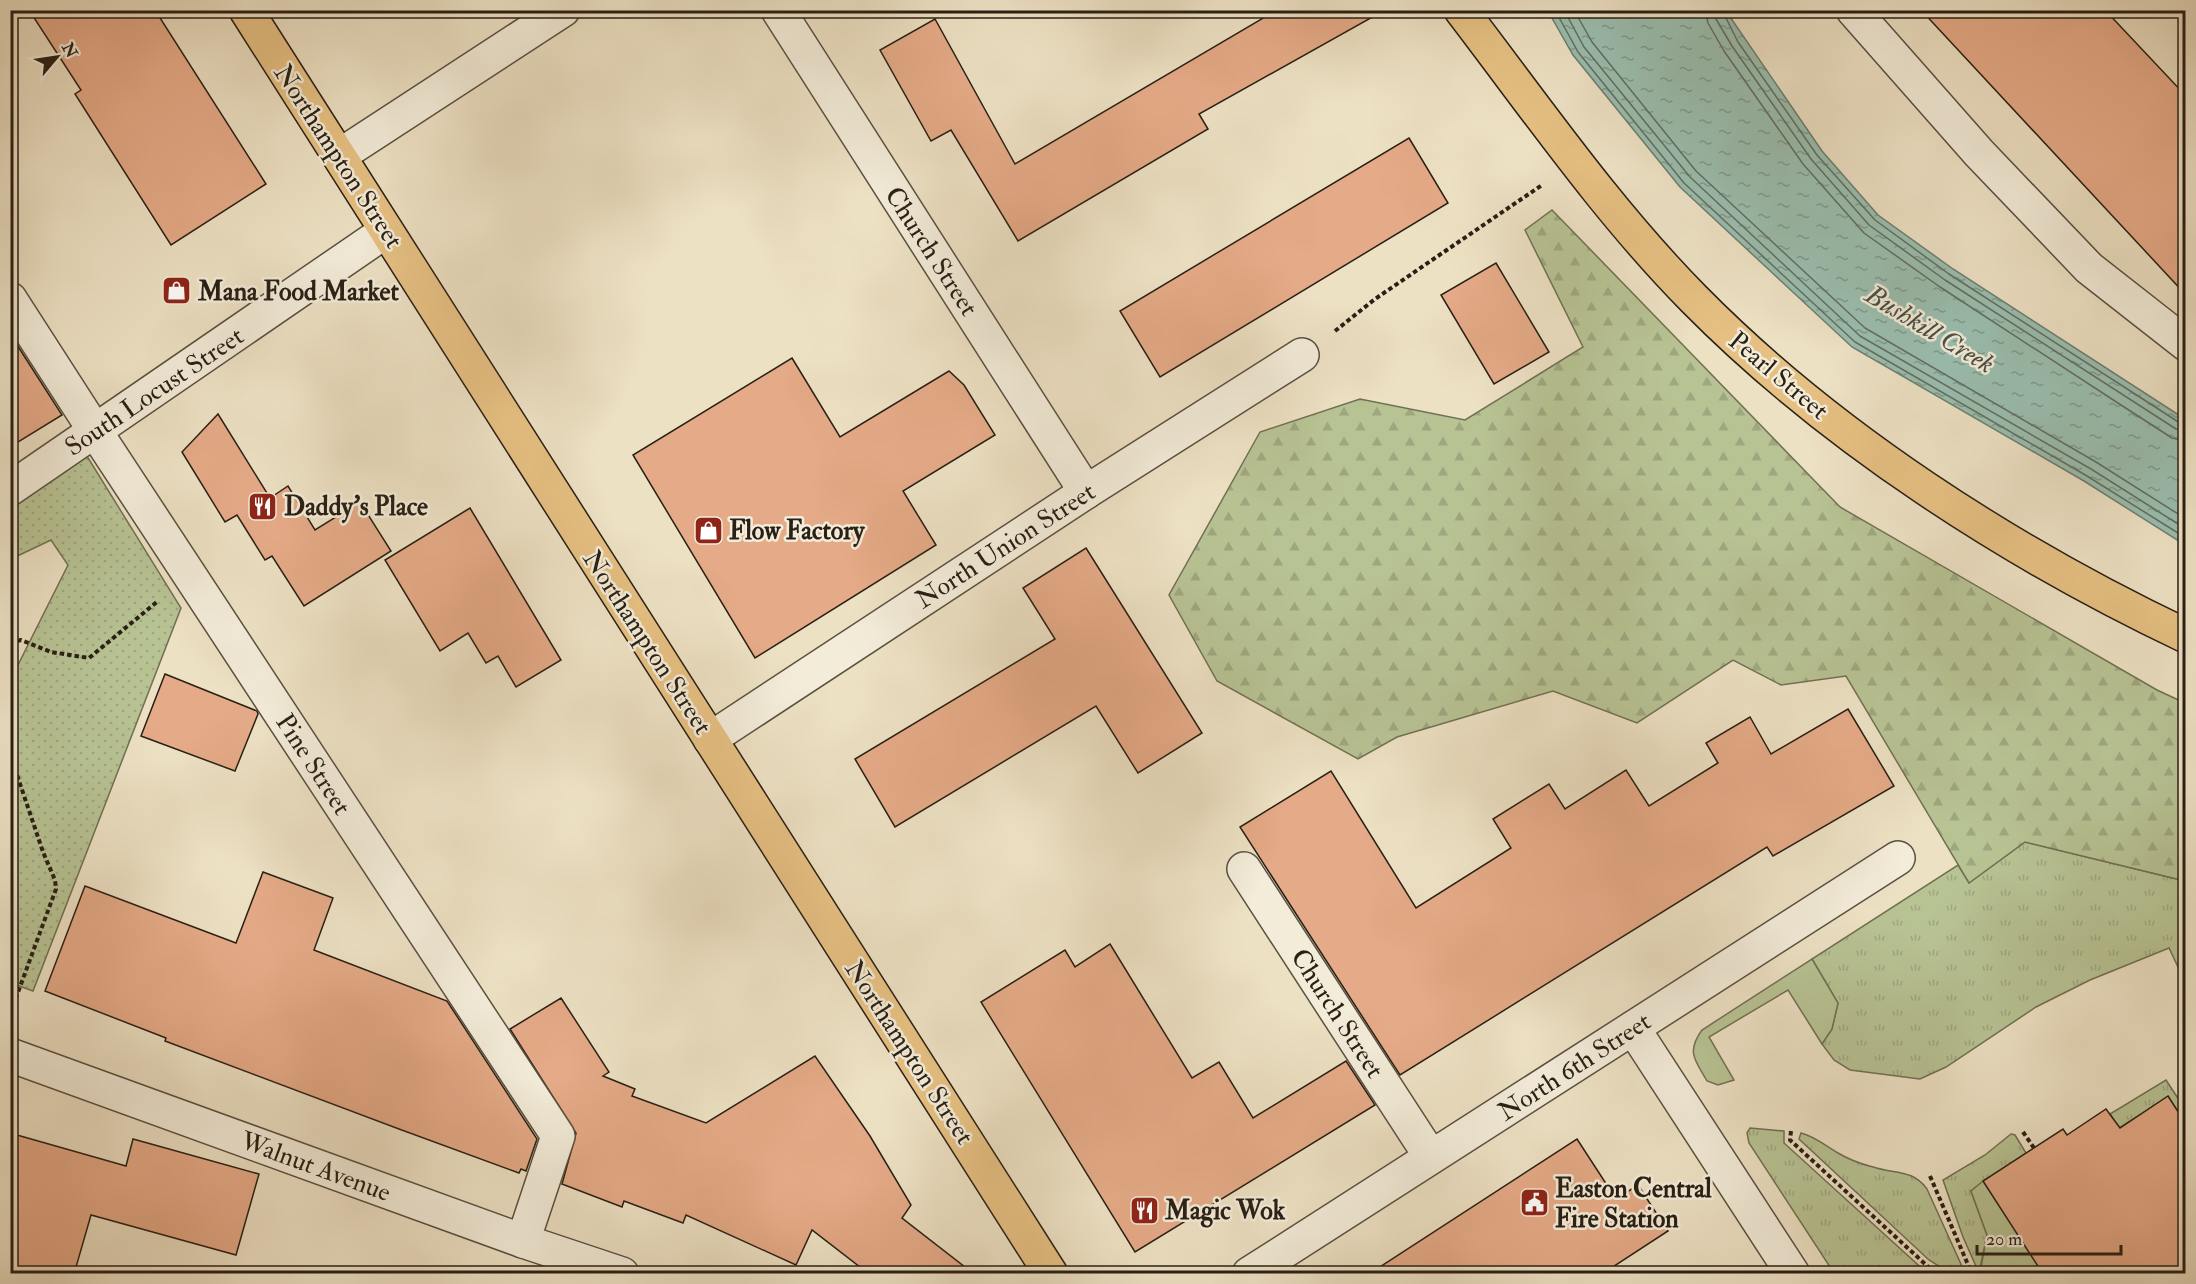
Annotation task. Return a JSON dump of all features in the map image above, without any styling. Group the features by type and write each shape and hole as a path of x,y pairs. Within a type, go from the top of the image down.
{"main road":[{"name":"Northampton Street","path":"246,10 1052,1274"},
{"name":"Pearl Street","path":"1461,10 1645,246 1693,298 1744,347 1849,433 2055,569 2186,636"}],"street":[{"path":"339,156 563,10"},
{"name":"Church Street","path":"778,10 1086,492"},
{"path":"1853,10 1979,153 2089,268 2186,344"},
{"name":"South Locust Street","path":"10,489 386,231"},
{"name":"Pine Street","path":"10,299 558,1136 523,1241"},
{"name":"North Union Street","path":"710,739 1086,492 1302,355"},
{"name":"North 6th Street","path":"1249,1274 1898,858"},
{"name":"Church Street","path":"1244,869 1431,1157"},
{"path":"1633,1028 1793,1274"},
{"name":"Walnut Avenue","path":"10,1055 523,1241 621,1274"}],"path":[{"path":"1338,327 1577,161"},
{"path":"10,643 21,640 51,652 89,658 131,621"},
{"path":"10,702 15,718 12,747 14,766 43,852 55,879 56,889 10,1014"},
{"path":"1791,1131 1790,1140 1936,1274"},
{"path":"2023,1131 2034,1148"},
{"path":"1930,1176 1972,1274"}],"green space":[{"path":"1552,210 1840,507 2157,690 2185,703 2185,881 2025,842 1969,883 1846,676 1781,685 1733,660 1637,723 1553,691 1397,737 1358,759 1217,681 1169,595 1260,432 1360,399 1465,420 1583,347 1525,230"},
{"path":"85,453 181,608 33,991 11,983 10,681 68,565 51,540 11,559 11,504"},
{"path":"2025,842 2185,881 2185,982 2169,948 2090,980 2036,1007 1946,1067 1920,1079 1850,1070 1834,1060 1822,1044 1832,1029 1838,1003 1812,959 1958,865 1969,883"},
{"path":"1812,959 1838,1003 1832,1029 1822,1044 1788,990 1709,1037 1734,1080 1718,1085 1707,1081 1693,1050 1702,1030"},
{"path":"2166,1080 2185,1109 2185,1124 2168,1097 2119,1128 2110,1114"},
{"path":"1750,1128 1784,1131 1784,1143 1927,1273 1834,1273 1749,1143 1747,1133"},
{"path":"1801,1133 1855,1161 1903,1173 1922,1183 1927,1189 1965,1273 1950,1273 1929,1260 1799,1139"},
{"path":"2011,1134 2015,1135 2026,1153 1971,1191 1987,1235 1979,1273 1963,1237 1943,1180 1985,1155"},
{"path":"1983,1181 2043,1273 1980,1273 1987,1235 1971,1191"}],"water":[{"name":"Bushkill Creek","path":"1548,11 1726,11 1822,151 1878,215 1953,269 2185,419 2185,545 2084,481 1852,347 1680,187 1573,55"}],"building":[{"path":"29,10 155,10 266,184 171,245 75,94 81,90"},
{"path":"1277,10 1385,10 1199,114 1208,129 1018,241 951,130 931,141 880,50 935,19 1015,164"},
{"path":"1921,10 2105,10 2186,96 2186,295"},
{"path":"1409,138 1448,203 1160,377 1120,311"},
{"path":"1496,263 1549,352 1494,384 1441,295"},
{"path":"10,334 62,415 10,447"},
{"path":"792,358 840,437 949,371 964,385 995,435 903,491 936,545 755,658 633,455"},
{"path":"218,414 270,498 288,486 315,530 360,502 391,551 304,606 272,556 265,560 237,515 225,522 182,452"},
{"path":"470,508 561,660 516,687 498,656 486,663 468,633 440,651 385,560"},
{"path":"1086,548 1202,733 1138,773 1096,706 895,827 855,759 1055,639 1023,588"},
{"path":"165,674 257,711 258,714 235,771 141,736"},
{"path":"1848,709 1894,786 1773,856 1767,847 1400,1075 1240,827 1331,771 1416,908 1511,848 1493,819 1549,784 1565,809 1626,770 1649,806 1718,763 1706,743 1750,717 1771,754"},
{"path":"263,872 333,898 314,950 447,1001 537,1139 526,1171 521,1169 519,1173 399,1129 165,1041 166,1038 45,991 85,886 236,943"},
{"path":"1110,944 1192,1078 1219,1062 1253,1118 1346,1061 1375,1105 1135,1252 981,1002 1065,950 1075,967"},
{"path":"561,998 609,1072 603,1076 635,1089 632,1096 706,1123 815,1056 870,1136 911,1205 902,1218 974,1274 869,1274 812,1230 796,1265 686,1215 683,1223 624,1201 622,1207 562,1184 576,1133 510,1029"},
{"path":"2168,1096 2186,1124 2186,1274 2043,1274 1983,1181 2063,1129 2067,1135 2106,1109 2120,1128"},
{"path":"10,1133 126,1166 133,1139 259,1174 236,1255 91,1215 74,1274 10,1274"},
{"name":"Easton Central Fire Station","path":"1577,1139 1616,1199 1638,1185 1668,1231 1602,1274 1369,1274"}],"place":[{"name":"Mana Food Market","path":"177,291"},
{"name":"Daddy's Place","path":"263,506"},
{"name":"Flow Factory","path":"708,530"},
{"name":"Easton Central Fire Station","path":"1534,1203"},
{"name":"Magic Wok","path":"1144,1210"}]}
